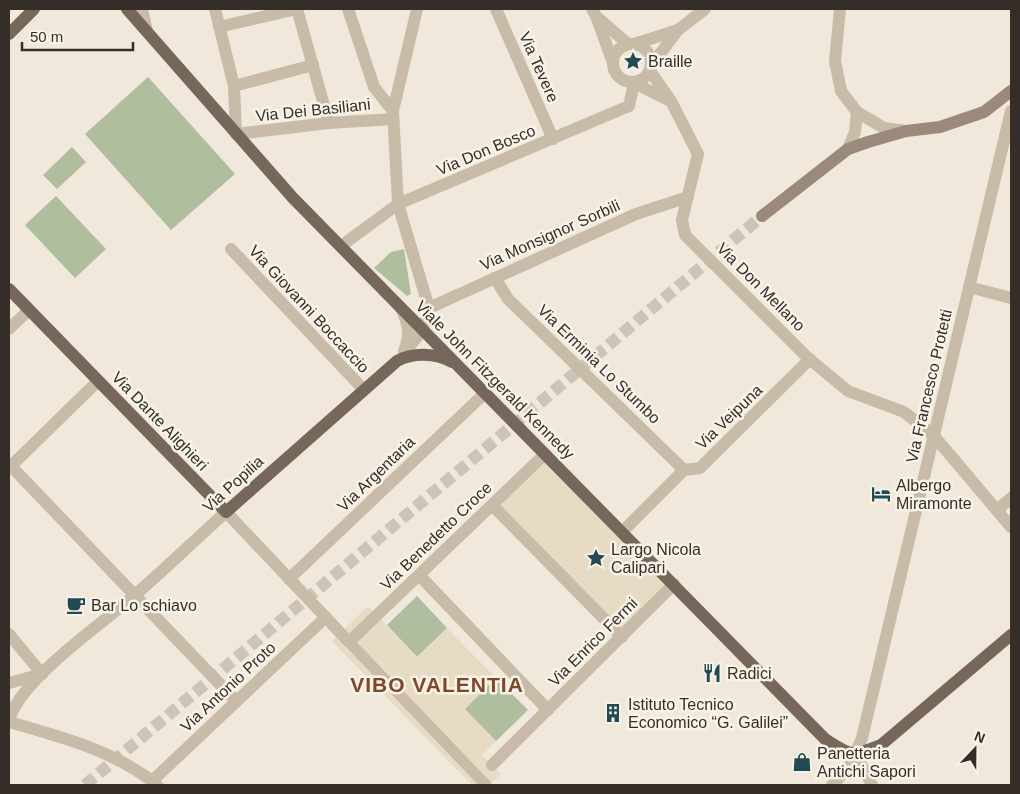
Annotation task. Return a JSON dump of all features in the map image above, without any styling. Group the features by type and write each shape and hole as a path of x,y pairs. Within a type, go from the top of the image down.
{"main road":[{"path":"9,34 34,9"},
{"name":"Viale John Fitzgerald Kennedy","path":"127,9 293,198 825,739 841,750 856,755"},
{"path":"762,216 848,149 906,131 940,127 984,112 1011,91"},
{"name":"Via Dante Alighieri","path":"9,289 226,512"},
{"name":"Via Popilia","path":"226,512 400,357 428,355 447,359 458,366"},
{"path":"856,755 881,745 1011,635"}],"street":[{"path":"142,9 147,30"},
{"path":"215,9 234,86 236,134"},
{"path":"220,27 297,9 329,123"},
{"path":"348,9 374,87 393,115"},
{"path":"400,357 423,330 429,308 398,204 393,115 417,9"},
{"name":"Via Tevere","path":"496,9 553,139"},
{"path":"594,12 616,73 624,81 634,82 644,79 678,30 705,9"},
{"path":"840,9 836,61 841,91 857,112 884,128 906,131"},
{"path":"594,12 631,44 639,45 648,51 651,69"},
{"path":"613,63 616,53 623,46 678,30"},
{"path":"234,86 313,65"},
{"name":"Via Don Mellano","path":"651,69 671,102 698,154 682,220 685,235 810,359 848,391 904,412 934,436 1011,527"},
{"path":"634,82 671,102"},
{"name":"Via Don Bosco","path":"341,246 398,204 629,106 634,82"},
{"name":"Via Francesco Protetti","path":"832,785 839,779 856,755 862,738 1011,111"},
{"path":"848,149 855,132 857,112"},
{"name":"Via Dei Basiliani","path":"236,134 393,115"},
{"name":"Via Monsignor Sorbili","path":"429,308 636,214 688,197"},
{"name":"Via Giovanni Boccaccio","path":"231,249 364,390"},
{"name":"Via Erminia Lo Stumbo","path":"495,278 508,299 684,470"},
{"path":"969,287 1011,298"},
{"path":"400,306 408,328 407,345 400,357"},
{"path":"9,329 29,310"},
{"name":"Via Veipuna","path":"622,532 684,470 700,468 810,359"},
{"path":"98,381 9,466 236,701"},
{"name":"Via Argentaria","path":"289,579 485,393"},
{"name":"Via Benedetto Croce","path":"349,642 545,454"},
{"path":"997,510 1011,498"},
{"path":"492,505 622,637"},
{"name":"Via Dante Alighieri","path":"226,512 349,642"},
{"name":"Via Popilia","path":"9,722 19,699 42,674 135,595 226,512"},
{"path":"419,575 548,710"},
{"name":"Via Enrico Fermi","path":"492,765 674,584"},
{"name":"Via Antonio Proto","path":"154,783 236,701 326,617"},
{"path":"9,634 42,674 9,683"},
{"path":"349,642 483,782 492,765"},
{"path":"9,722 75,741 103,752 154,783"},
{"path":"856,755 872,785"}],"green space":[{"path":"148,77 235,174 171,230 85,134"},
{"path":"72,147 86,162 57,189 43,175"},
{"path":"56,196 106,249 75,278 25,225"},
{"path":"404,249 411,294 407,296 374,268 391,252"},
{"path":"417,596 447,628 417,657 387,625"},
{"path":"496,678 528,710 496,741 464,709"}],"shaded area":[{"name":"Largo Nicola Calipari","path":"545,454 674,584 622,637 492,505"},
{"path":"368,606 417,657 447,628 496,678 465,709 496,741 482,755 501,774 489,785 472,785 332,641"}],"tunnel":[{"path":"85,785 762,216"}],"place":[{"name":"Braille","path":"633,61"},
{"name":"Albergo Miramonte","path":"881,494"},
{"name":"Largo Nicola Calipari","path":"596,558"},
{"name":"Bar Lo schiavo","path":"76,605"},
{"name":"Radici","path":"712,673"},
{"name":"Istituto Tecnico Economico “G. Galilei”","path":"613,713"},
{"name":"Panetteria Antichi Sapori","path":"802,762"}],"district":[{"name":"VIBO VALENTIA","path":"437,684"}]}
